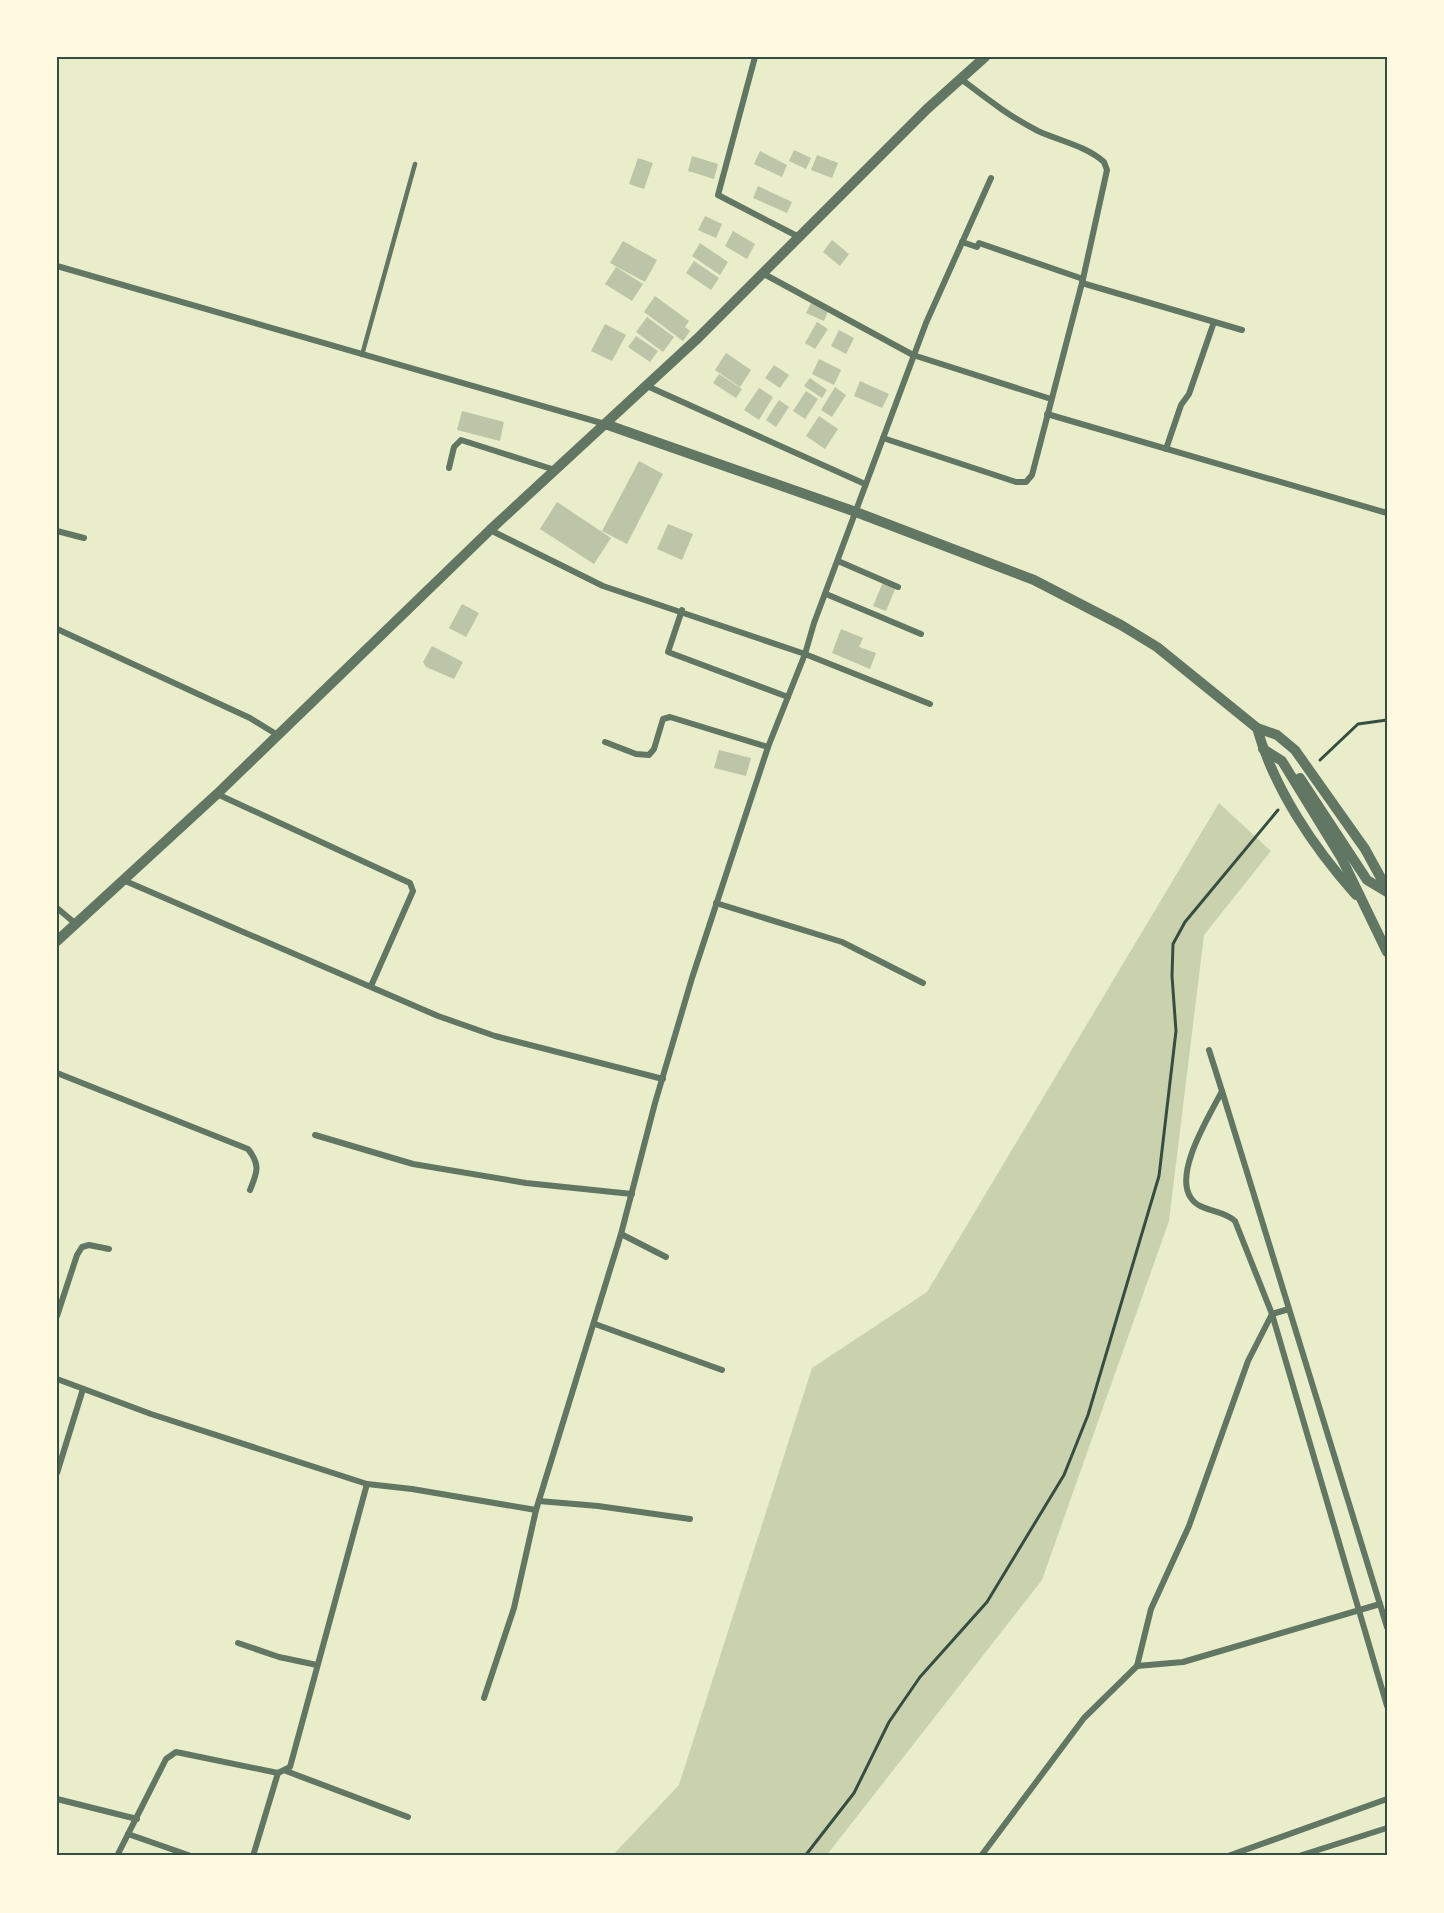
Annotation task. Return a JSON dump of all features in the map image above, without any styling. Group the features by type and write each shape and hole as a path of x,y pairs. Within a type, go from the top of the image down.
{"street":[{"path":"755,57 718,195 799,238"},
{"path":"57,941 217,794 276,734 490,530 764,274 927,109 985,57"},
{"path":"883,438 1016,482 1026,482 1032,475 1083,281 1107,171 1104,162 1083,148 1039,131 1010,115 961,80"},
{"path":"484,1698 514,1608 536,1510 595,1324 663,1078 716,903 768,747 805,654 814,623 913,355 991,178"},
{"path":"962,242 977,247 979,243 1083,281 1242,330"},
{"path":"57,266 605,424 856,512 1034,580 1157,647 1257,728 1277,735 1295,750 1365,849 1387,890"},
{"path":"764,274 913,355 1051,399"},
{"path":"1166,449 1181,405 1189,394 1214,322"},
{"path":"645,385 865,484"},
{"path":"1047,414 1387,513"},
{"path":"449,468 454,447 461,440 555,471"},
{"path":"490,530 603,586 682,610 805,654 930,704"},
{"path":"57,531 84,538"},
{"path":"838,561 898,587"},
{"path":"826,594 921,634"},
{"path":"682,610 668,652 788,697"},
{"path":"57,629 250,718 276,734"},
{"path":"605,742 636,754 649,755 654,749 663,719 670,717 768,747"},
{"path":"1257,728 1263,749 1288,798 1329,865 1366,907"},
{"path":"1277,735 1288,759 1367,880 1387,890"},
{"path":"1263,749 1282,761 1342,859 1387,952"},
{"path":"217,794 410,883 413,891 370,986"},
{"path":"123,880 438,1016 495,1036 663,1078"},
{"path":"716,903 842,942 923,983"},
{"path":"57,908 76,924"},
{"path":"1209,1050 1387,1627"},
{"path":"57,1073 248,1149 256,1159 259,1169 250,1190"},
{"path":"1222,1091 1190,1158 1186,1174 1187,1187 1191,1198 1200,1206 1227,1213 1235,1221 1272,1314 1387,1706"},
{"path":"315,1135 413,1164 526,1183 632,1194"},
{"path":"621,1234 666,1257"},
{"path":"57,1316 76,1255 82,1247 89,1245 109,1249"},
{"path":"981,1856 1084,1718 1137,1666 1151,1609 1189,1526 1248,1361 1272,1314 1289,1309"},
{"path":"595,1324 722,1370"},
{"path":"57,1379 151,1414 367,1485 412,1489 536,1510"},
{"path":"58,1469 83,1389"},
{"path":"117,1856 166,1759 176,1752 278,1773 290,1767 367,1485"},
{"path":"539,1501 598,1506 690,1519"},
{"path":"1137,1666 1183,1662 1380,1604"},
{"path":"238,1643 279,1657 317,1665"},
{"path":"286,1771 408,1817"},
{"path":"253,1856 278,1773"},
{"path":"57,1799 137,1819"},
{"path":"1228,1856 1387,1799"},
{"path":"1299,1856 1387,1828"},
{"path":"128,1834 192,1856"}],"lane":[{"path":"362,355 415,164"}],"path":[{"path":"1310,771 1358,724 1387,720"},
{"path":"805,1856 854,1793 890,1722 920,1677 987,1602 1064,1475 1088,1416 1159,1176 1176,1031 1172,976 1173,944 1185,922 1288,798"}],"green space":[{"path":"1219,803 1271,851 1204,935 1169,1221 1042,1580 826,1856 612,1856 679,1785 812,1368 927,1292"}],"building":[{"path":"794,150 811,158 806,169 789,161"},
{"path":"760,151 787,165 782,177 754,164"},
{"path":"817,155 838,163 832,178 811,170"},
{"path":"692,156 718,164 714,179 688,171"},
{"path":"638,158 653,163 644,189 629,184"},
{"path":"758,186 792,202 787,213 753,198"},
{"path":"705,216 722,224 716,238 698,230"},
{"path":"733,231 755,244 747,259 725,246"},
{"path":"832,240 849,254 840,266 823,252"},
{"path":"623,241 657,260 645,282 610,263"},
{"path":"700,243 728,262 720,275 692,256"},
{"path":"694,261 719,278 711,290 686,273"},
{"path":"616,267 643,284 632,301 605,284"},
{"path":"655,296 689,321 685,327 690,331 683,341 644,312"},
{"path":"811,303 828,311 824,321 806,313"},
{"path":"647,317 674,337 663,352 636,332"},
{"path":"817,322 828,329 815,349 805,343"},
{"path":"605,324 626,335 612,361 591,351"},
{"path":"839,330 854,338 846,354 831,346"},
{"path":"636,336 658,351 650,362 628,347"},
{"path":"726,353 751,370 740,387 715,370"},
{"path":"819,359 841,370 834,385 812,374"},
{"path":"774,365 789,375 780,388 765,378"},
{"path":"719,374 742,389 736,398 713,383"},
{"path":"810,378 827,390 822,398 804,386"},
{"path":"860,381 889,394 882,408 854,396"},
{"path":"835,387 846,395 832,417 821,410"},
{"path":"759,388 773,397 759,420 744,410"},
{"path":"806,391 818,399 805,419 793,411"},
{"path":"779,400 789,407 776,427 766,420"},
{"path":"462,411 504,422 500,441 457,430"},
{"path":"819,416 838,429 825,449 806,436"},
{"path":"639,461 663,474 627,544 602,531"},
{"path":"557,502 611,538 594,564 540,529"},
{"path":"668,524 693,534 682,560 657,549"},
{"path":"883,582 896,587 886,611 873,606"},
{"path":"462,604 479,613 466,637 449,628"},
{"path":"841,629 863,638 859,647 876,653 870,669 832,653"},
{"path":"432,646 463,662 454,679 426,667 423,662"},
{"path":"719,750 751,758 746,776 714,768"}]}
